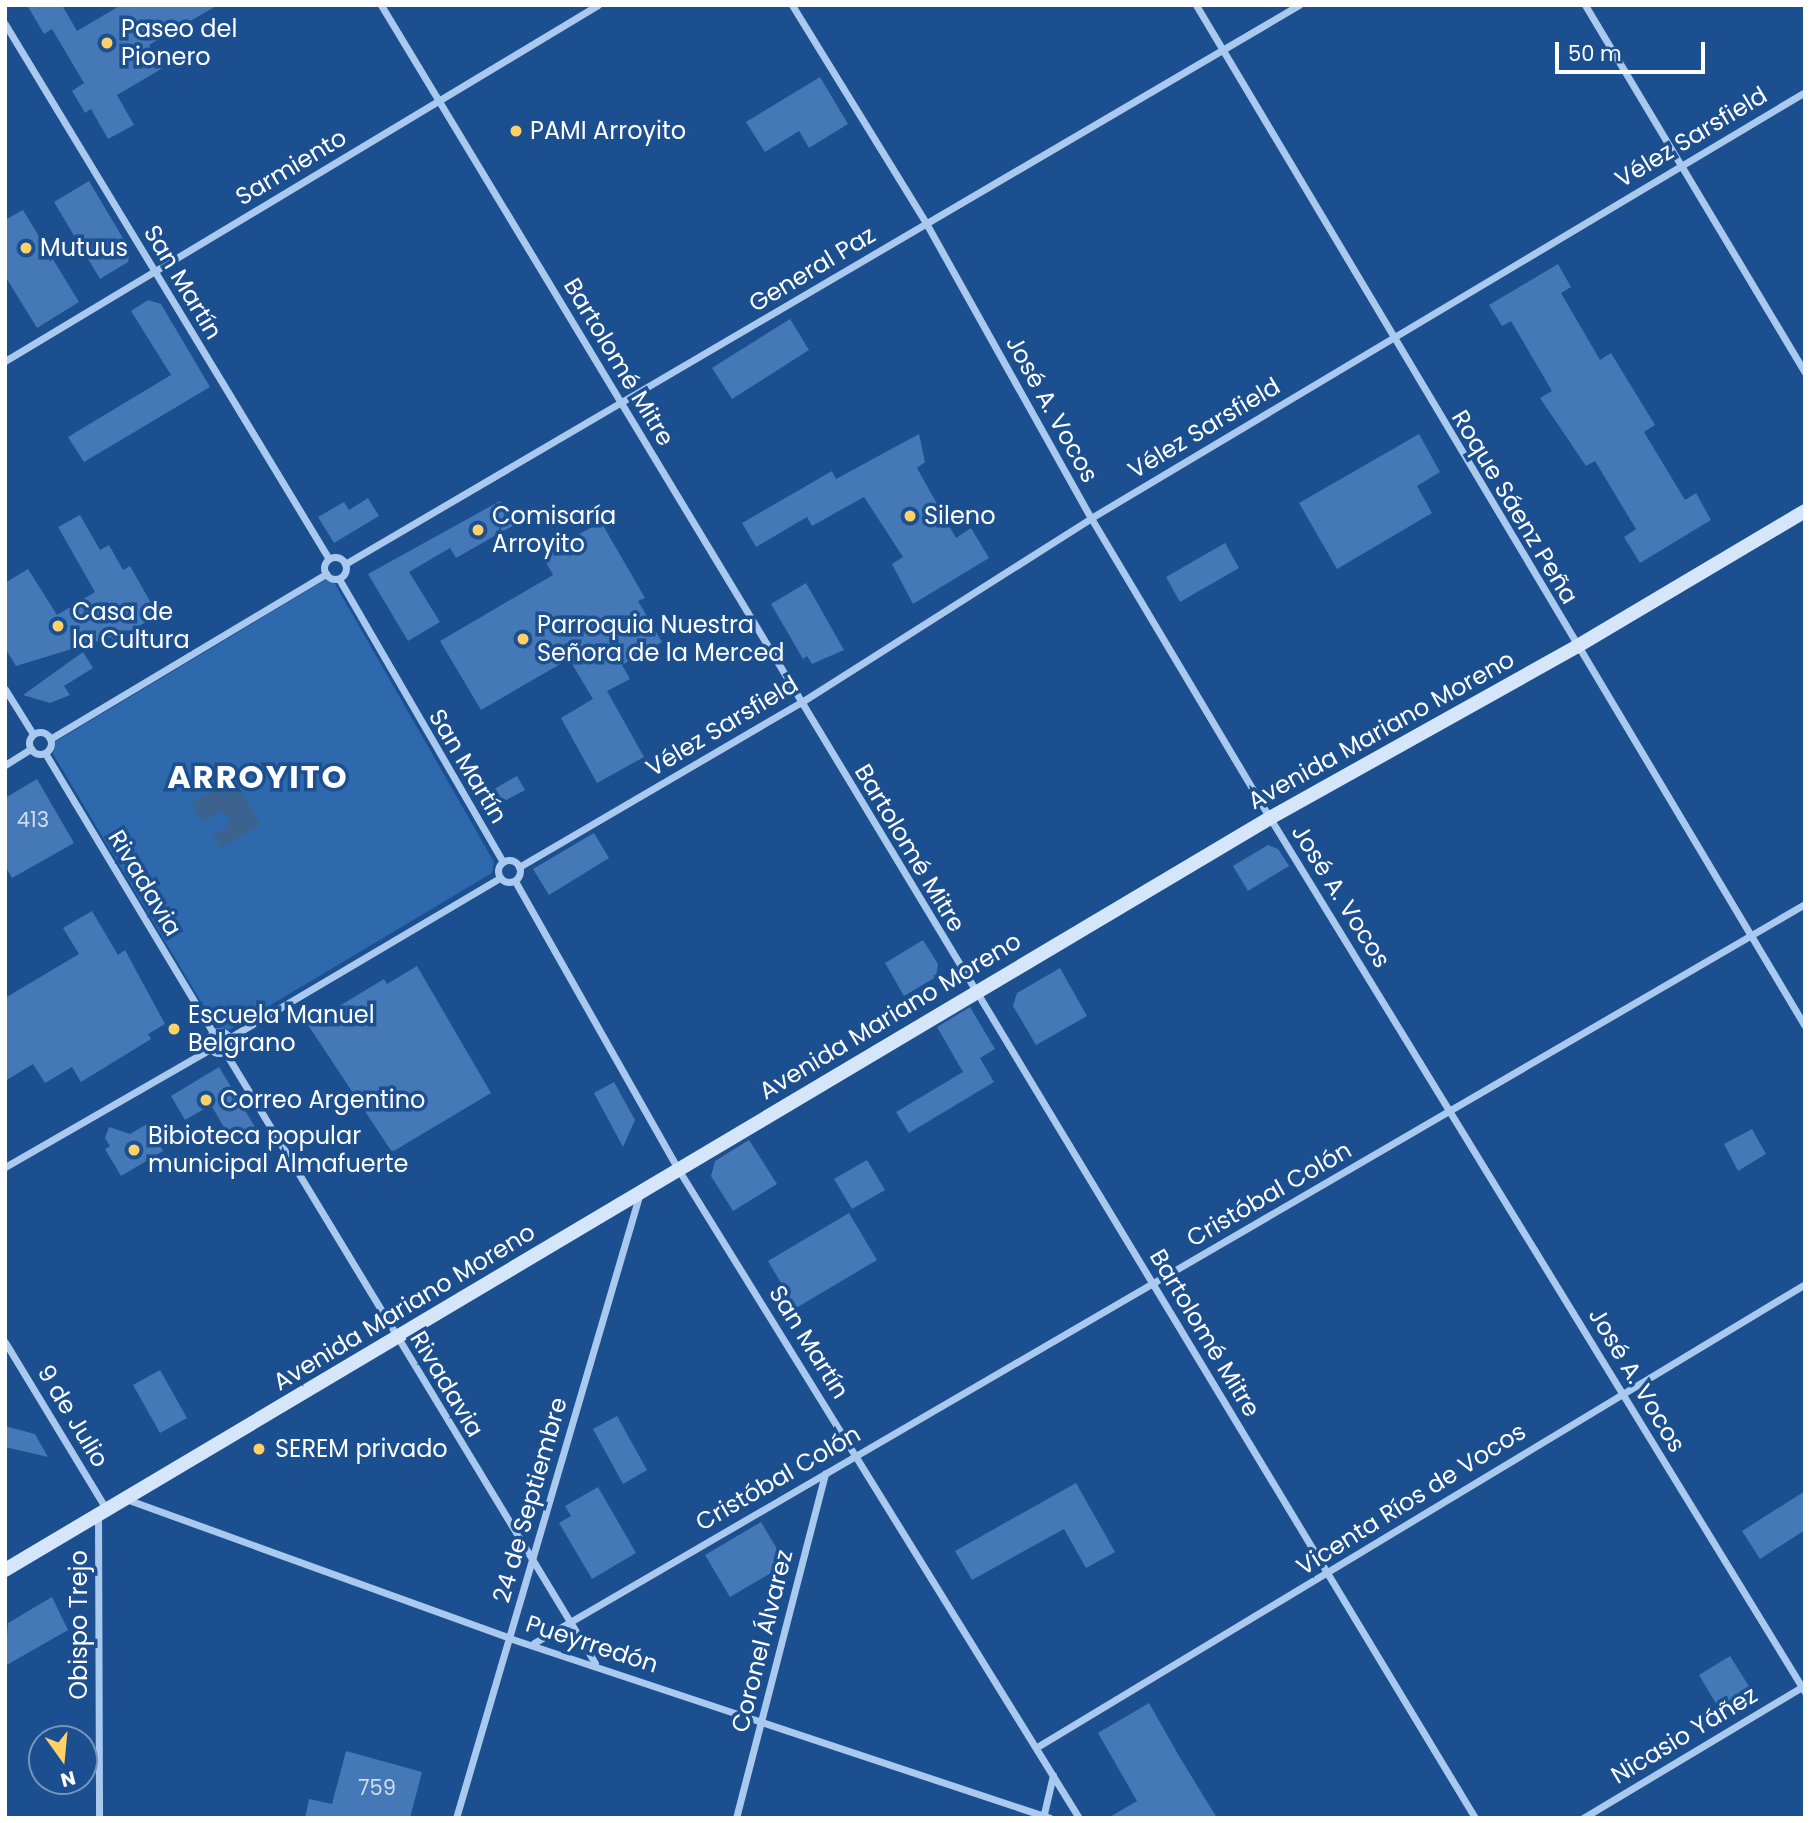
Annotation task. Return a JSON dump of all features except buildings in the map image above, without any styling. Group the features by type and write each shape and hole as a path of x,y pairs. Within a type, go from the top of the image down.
{"main road":[{"name":"Avenida Mariano Moreno","path":"5,1570 1270,818 1576,647 1805,511"}],"street":[{"name":"Bartolomé Mitre","path":"381,5 1475,1818"},
{"name":"Sarmiento","path":"5,361 598,5"},
{"name":"José A. Vocos","path":"792,5 926,223 1091,518 1270,818 1804,1688"},
{"name":"Roque Sáenz Peña","path":"1196,5 1391,338 1805,1026"},
{"name":"General Paz","path":"345,564 623,404 1299,5"},
{"path":"1585,5 1683,164 1805,372"},
{"name":"San Martín","path":"5,24 329,559"},
{"name":"Vélez Sarsfield","path":"519,867 800,703 1091,518 1805,92"},
{"path":"5,765 31,749 45,753 50,739 326,574 329,559 338,557 345,564 338,579 326,574"},
{"name":"San Martín","path":"338,579 503,862"},
{"path":"5,689 33,734 31,749"},
{"path":"33,734 42,733 50,739"},
{"name":"Rivadavia","path":"45,753 213,1033"},
{"path":"5,1167 210,1049 225,1052 229,1038 500,878 515,881 519,867 512,861 503,862 500,878"},
{"name":"San Martín","path":"515,881 678,1169 1079,1818"},
{"name":"Cristóbal Colón","path":"534,1643 1805,904"},
{"path":"210,1049 213,1033 222,1032 229,1038"},
{"name":"Rivadavia","path":"225,1052 595,1664"},
{"name":"24 de Septiembre","path":"456,1818 640,1192"},
{"name":"Vicenta Ríos de Vocos","path":"1037,1747 1805,1284"},
{"name":"9 de Julio","path":"5,1342 102,1513"},
{"name":"Coronel Álvarez","path":"736,1818 825,1474"},
{"name":"Pueyrredón","path":"125,1499 509,1638 534,1643 1045,1817"},
{"name":"Obispo Trejo","path":"99,1818 102,1513"},
{"name":"Nicasio Yáñez","path":"1583,1818 1804,1688"},
{"path":"1045,1817 1053,1774"}],"shaded area":[{"path":"325,580 335,584 494,862 492,873 229,1030 215,1025 53,754 55,742"},
{"path":"232,777 261,824 221,848 213,835 228,826 229,817 219,812 203,822 191,803"}],"place":[{"name":"Paseo del Pionero","path":"107,43"},
{"name":"PAMI Arroyito","path":"516,131"},
{"name":"Mutuus","path":"26,248"},
{"name":"Sileno","path":"910,516"},
{"name":"Comisaría Arroyito","path":"478,530"},
{"name":"Casa de la Cultura","path":"58,626"},
{"name":"Parroquia Nuestra Señora de la Merced","path":"523,639"},
{"name":"Escuela Manuel Belgrano","path":"174,1029"},
{"name":"Correo Argentino","path":"206,1100"},
{"name":"Bibioteca popular municipal Almafuerte","path":"134,1150"},
{"name":"SEREM privado","path":"259,1449"}],"district":[{"name":"ARROYITO","path":"258,777"}]}
